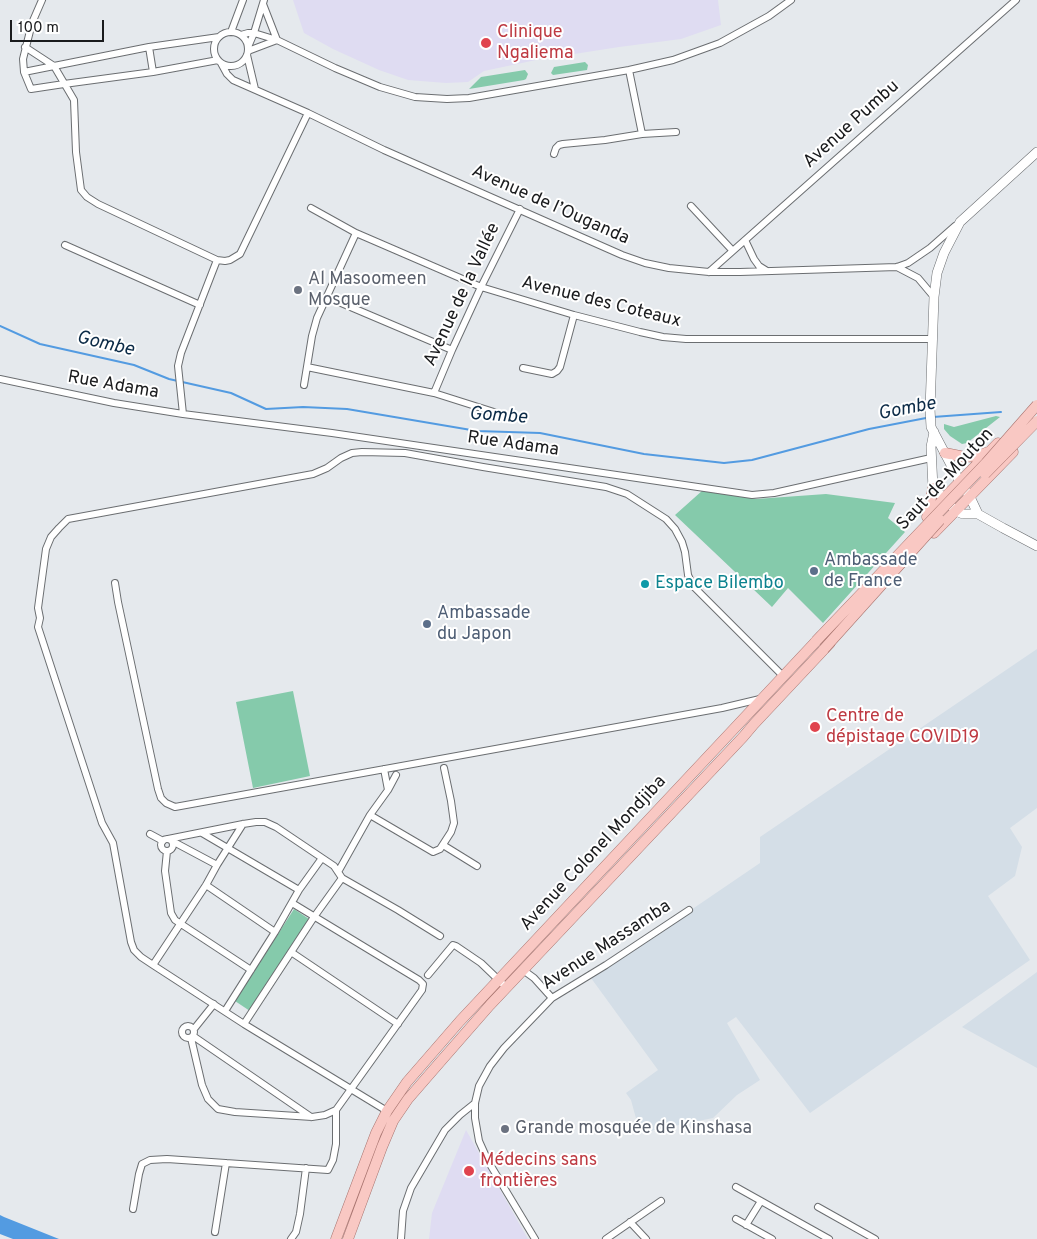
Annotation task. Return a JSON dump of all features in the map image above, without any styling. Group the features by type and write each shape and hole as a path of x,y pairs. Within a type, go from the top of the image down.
{"main road":[{"path":"925,523 933,488 930,409 934,297 940,263 960,222 1037,152"},
{"name":"Avenue Colonel Mondjiba","path":"348,1239 382,1147 400,1109 503,984 564,911 925,523 944,498 1037,404"},
{"name":"Saut-de-Mouton","path":"816,641 986,463 1037,404"},
{"name":"Saut-de-Mouton","path":"824,650 941,520 1037,420"},
{"name":"Avenue Colonel Mondjiba","path":"336,1239 376,1133 387,1111 407,1082 460,1021 503,984 523,970 572,919 1037,425"},
{"path":"932,429 978,514"},
{"path":"945,453 965,457 978,456 989,452"},
{"path":"971,470 984,483"},
{"path":"933,488 956,512 978,514 1037,546"},
{"path":"932,513 944,523"},
{"path":"761,699 770,707"},
{"path":"564,911 572,919"}],"street":[{"path":"42,0 32,23 23,59 24,72 31,89 220,61"},
{"path":"231,32 243,0"},
{"path":"241,35 254,33 277,40 380,87 415,97 469,98 629,70 673,60 720,43 769,16 791,0"},
{"name":"Avenue Pumbu","path":"708,272 1016,0"},
{"path":"264,2 277,40"},
{"path":"255,89 248,51 246,40 241,35 231,32 222,34 216,40 214,48 216,56 226,65 236,65 244,60 248,51 264,2"},
{"path":"24,72 149,47 219,37"},
{"path":"248,51 277,40"},
{"path":"149,47 153,72"},
{"path":"25,48 54,66 74,100 76,152 81,190 86,197 217,260 230,260 240,254 308,113"},
{"name":"Avenue de l’Ouganda","path":"220,61 227,74 234,80 585,240 645,263 669,268 708,272 897,267 908,263 930,248 960,222"},
{"path":"629,70 642,134"},
{"path":"554,154 556,148 563,144 642,134 676,132"},
{"path":"691,206 732,250"},
{"name":"Avenue des Coteaux","path":"311,208 356,233 481,287 640,332 686,339 933,339"},
{"name":"Avenue de la Vallée","path":"434,393 481,287 520,209"},
{"path":"304,385 317,318 356,233"},
{"path":"745,240 754,259 759,266 767,271"},
{"path":"65,244 200,305"},
{"path":"183,414 178,366 181,352 217,260"},
{"path":"897,267 918,278 934,297"},
{"path":"326,297 452,350"},
{"path":"523,368 552,374 557,371 574,314"},
{"path":"307,367 434,393 494,412"},
{"name":"Rue Adama","path":"0,379 114,403 183,414 342,435 752,495 774,493 931,458"},
{"path":"387,1111 244,1024 141,957 134,950 113,843 102,823 38,627 40,618 38,608 46,549 51,537 59,528 68,519 313,474 352,453 362,452 405,453 606,487 627,494 666,519 675,529 682,542 688,575 693,586 783,676"},
{"path":"115,583 158,790 161,798 166,803 175,807 722,708 761,699"},
{"path":"370,815 433,852 440,849 451,832 454,823 444,768"},
{"path":"384,769 388,790"},
{"path":"244,1024 340,875 370,815 396,775"},
{"path":"167,851 161,846 168,841 243,824 265,822 276,827 334,866 340,875 440,936"},
{"path":"153,965 206,885 216,865 243,824"},
{"path":"202,833 299,890"},
{"path":"150,834 216,865"},
{"path":"167,851 173,847 168,841"},
{"path":"443,845 477,866"},
{"path":"167,851 164,871 171,913 175,920 251,970"},
{"path":"225,1011 299,890 322,858"},
{"path":"206,885 275,932"},
{"path":"133,1209 142,1164 150,1160 167,1159 328,1170 333,1160 336,1144 336,1110 422,990 423,984 419,980 292,903"},
{"name":"Avenue Massamba","path":"535,1239 485,1154 480,1141 475,1118 475,1103 479,1086 499,1054 552,998 689,910"},
{"path":"428,976 452,945 481,963 503,984"},
{"path":"291,952 398,1024"},
{"path":"523,970 534,978 552,998"},
{"path":"214,1004 193,1034 200,1076 205,1092 208,1099 218,1108 235,1112 312,1117 325,1115 336,1110"},
{"path":"193,1034 312,1117"},
{"path":"400,1239 403,1211 411,1188 445,1130 475,1103"},
{"path":"215,1232 226,1163"},
{"path":"291,1239 296,1232 300,1214 306,1168"},
{"path":"736,1187 829,1239"},
{"path":"606,1239 661,1201"},
{"path":"746,1225 761,1201"},
{"path":"818,1208 875,1239"},
{"path":"736,1219 772,1239"},
{"path":"630,1222 646,1239"},
{"path":"856,1239 861,1231"}],"shaded area":[{"name":"Clinique Ngaliema","path":"293,0 718,0 721,25 681,39 536,60 484,71 468,82 446,83 408,80 379,70 333,49 304,33"},
{"path":"1037,649 1037,808 1010,828 1022,847 1015,876 988,896 1030,960 810,1113 736,1017 727,1023 760,1080 737,1095 713,1118 640,1133 631,1100 626,1093 658,1070 591,978 760,863 760,837"},
{"path":"1037,972 1037,1068 962,1027"},
{"name":"Médecins sans frontières","path":"466,1130 528,1239 429,1239 432,1213"}],"green space":[{"path":"585,62 588,65 587,70 553,75 551,73 554,67"},
{"path":"525,70 528,74 524,80 469,89 481,77"},
{"path":"996,416 1000,417 967,443 962,444 950,436 944,429 944,424 954,427"},
{"path":"703,490 756,499 826,494 895,503 888,518 905,532 823,623 788,588 772,607 675,515"},
{"path":"293,691 310,776 253,788 236,702"},
{"path":"294,909 309,919 250,1011 235,1001"}],"water":[{"path":"0,1215 59,1239 13,1239 0,1234"}],"waterway":[{"name":"Gombe","path":"0,326 40,344 134,365 169,379 231,393 266,409 303,407 347,409 477,431 540,433 644,454 724,463 752,460 869,429 926,418"},
{"name":"Gombe","path":"933,417 1001,412"}],"place":[{"name":"Clinique Ngaliema","path":"486,43"},
{"name":"Al Masoomeen Mosque","path":"298,290"},
{"name":"Ambassade de France","path":"814,571"},
{"name":"Espace Bilembo","path":"645,584"},
{"name":"Ambassade du Japon","path":"427,624"},
{"name":"Centre de dépistage COVID19","path":"815,727"},
{"name":"Grande mosquée de Kinshasa","path":"505,1129"},
{"name":"Médecins sans frontières","path":"469,1171"}]}
